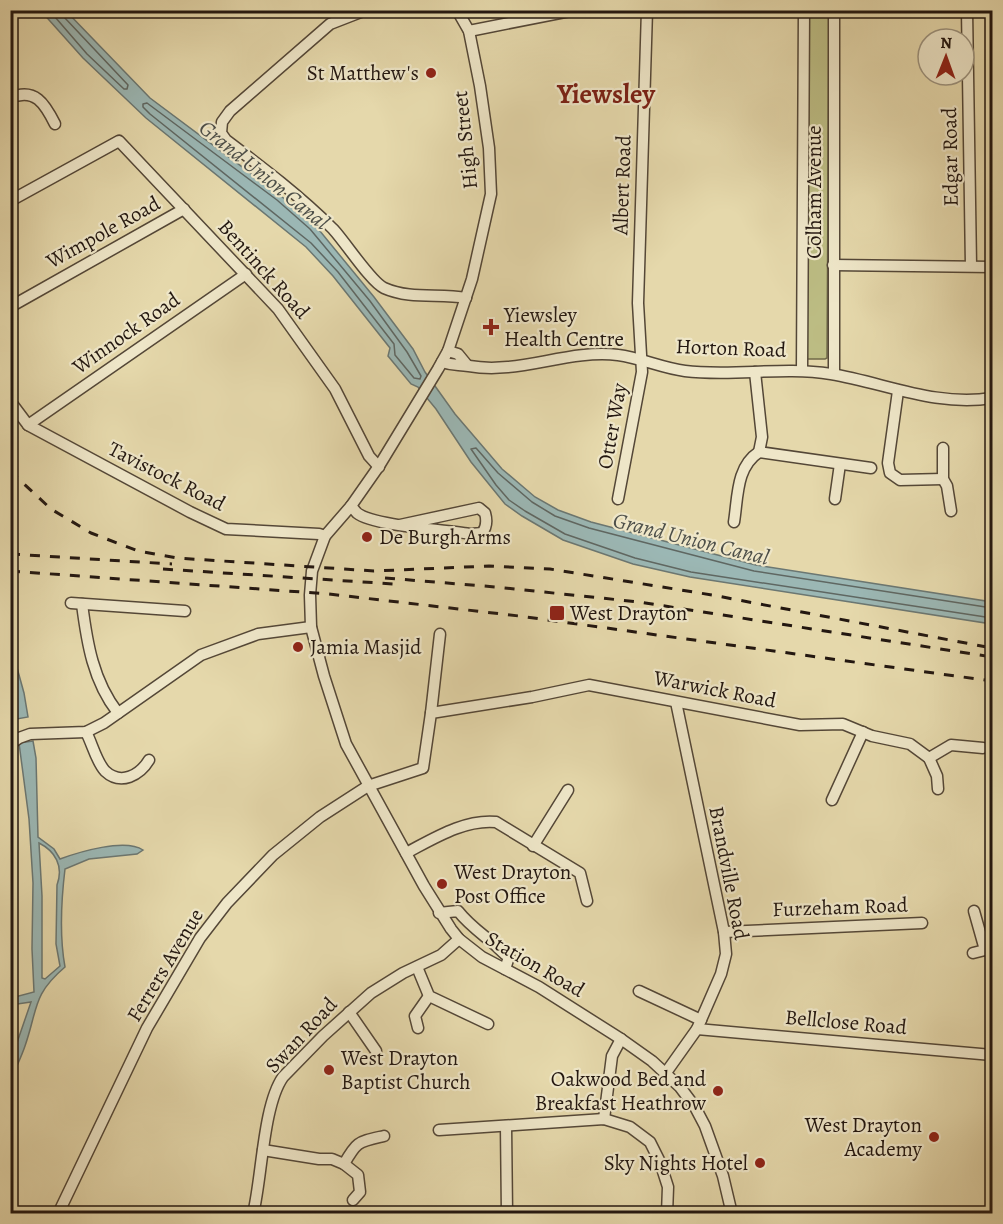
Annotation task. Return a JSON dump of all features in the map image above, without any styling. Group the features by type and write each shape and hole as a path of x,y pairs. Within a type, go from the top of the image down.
{"street":[{"path":"366,10 330,24 230,111 222,123 221,133 226,140 285,184 331,227 378,284 396,293 416,296 452,295 466,298"},
{"name":"High Street","path":"379,467 448,351 466,298 489,204 491,184 484,110 469,31 457,10"},
{"path":"469,31 575,10"},
{"name":"Albert Road","path":"641,360 638,303 647,10"},
{"name":"Colham Avenue","path":"802,370 804,10"},
{"name":"Colham Avenue","path":"834,10 834,374"},
{"name":"Edgar Road","path":"967,10 971,266"},
{"path":"10,98 23,94 39,99 47,108 55,124"},
{"name":"Bentinck Road","path":"10,201 119,141 278,309 335,389 369,456 379,467"},
{"name":"Wimpole Road","path":"10,307 184,208"},
{"path":"833,265 993,267"},
{"name":"Winnock Road","path":"28,425 246,274"},
{"name":"Horton Road","path":"448,351 458,354 467,365"},
{"name":"Horton Road","path":"440,366 467,365 495,369 585,355 618,355 685,371 802,370 834,374 930,397 962,400 993,398"},
{"name":"Otter Way","path":"618,499 642,372 641,360"},
{"path":"755,372 762,437 759,452"},
{"path":"898,391 888,463 890,473 900,480 943,479"},
{"name":"Tavistock Road","path":"10,401 28,425 226,529 325,536"},
{"path":"943,448 943,479 947,486 951,512"},
{"path":"735,522 744,466 751,457 759,452 870,468"},
{"path":"835,500 840,464"},
{"path":"325,536 351,506 379,467"},
{"path":"351,506 366,518 400,525 478,534 486,526 486,515 484,510 477,508 400,525"},
{"name":"Station Road","path":"325,536 313,565 310,582 311,627 344,740 439,913 459,939 474,952 546,991 621,1039 666,1074 688,1097 705,1126 723,1176 732,1214"},
{"path":"118,713 98,682 77,603 184,611"},
{"path":"10,744 30,734 86,732 104,723 201,655 258,634 311,627"},
{"path":"369,786 423,768 440,634"},
{"name":"Warwick Road","path":"431,712 532,698 589,685 800,725 843,724 872,736 910,744 930,758"},
{"name":"Brandville Road","path":"666,1074 699,1024 726,954 724,932 676,702"},
{"path":"86,732 102,766 113,776 123,778 133,776 140,772 149,760"},
{"path":"832,800 863,732"},
{"path":"938,789 935,769 930,758 951,745 983,748"},
{"name":"Ferrers Avenue","path":"58,1214 147,1029 205,932 227,903 273,855 320,818 369,786"},
{"path":"533,846 568,790"},
{"path":"406,853 451,830 487,821 496,822 580,873 587,901"},
{"path":"439,913 458,911 478,933 509,957 505,969"},
{"path":"973,953 989,949 974,911"},
{"name":"Furzeham Road","path":"724,932 921,923"},
{"name":"Swan Road","path":"253,1214 259,1190 263,1150 278,1084 292,1067 349,1012 383,985 441,955 459,939"},
{"path":"417,967 429,996 488,1024"},
{"path":"639,990 699,1024"},
{"path":"418,1028 415,1016 429,996"},
{"path":"349,1012 376,1051"},
{"name":"Bellclose Road","path":"699,1024 993,1054"},
{"path":"604,1119 612,1056 621,1039"},
{"path":"439,1131 604,1119 630,1127 650,1142 660,1162 668,1187 667,1214"},
{"path":"506,1126 507,1214"},
{"path":"344,1164 355,1146 384,1136"},
{"path":"263,1150 332,1159 344,1164 358,1175 360,1192 353,1200"}],"green space":[{"path":"809,11 829,11 827,358 825,359 806,359"}],"water":[{"path":"41,11 66,11 150,98 281,196 315,225 413,349 425,372 455,414 502,469 535,497 558,510 591,522 756,565 992,602 992,624 690,577 633,564 563,540 522,516 505,504 471,462 436,409 388,356 390,348 333,276 306,247 146,118 83,58"},
{"path":"11,646 28,717 17,719 15,710 11,710"},
{"path":"33,741 36,758 38,837 54,849 60,859 114,846 125,845 143,850 137,854 89,859 65,869 61,918 65,967 54,977 41,995 11,1081 11,1060 31,1002 11,1005 11,998 34,992 33,883 29,819 19,743","holes":["39,843 54,855 59,865 56,944 60,966 45,979 42,978 42,896"]}],"railway":[{"path":"10,471 51,509 91,533 138,551 177,558 374,571 489,566 550,569 712,595 992,648"},
{"path":"10,554 172,564"},
{"path":"163,569 394,584"},
{"path":"10,571 329,594 519,616 992,681"},
{"path":"385,578 639,602 992,657"}],"place":[{"name":"St Matthew's","path":"431,73"},
{"name":"Yiewsley Health Centre","path":"491,327"},
{"name":"De Burgh Arms","path":"367,537"},
{"name":"West Drayton","path":"557,613"},
{"name":"Jamia Masjid","path":"298,647"},
{"name":"West Drayton Post Office","path":"442,884"},
{"name":"West Drayton Baptist Church","path":"329,1070"},
{"name":"Oakwood Bed and Breakfast Heathrow","path":"718,1091"},
{"name":"West Drayton Academy","path":"934,1137"},
{"name":"Sky Nights Hotel","path":"760,1163"}],"district":[{"name":"Yiewsley","path":"606,94"}],"water label":[{"name":"Grand Union Canal","path":"264,175"},
{"name":"Grand Union Canal","path":"691,539"}]}
